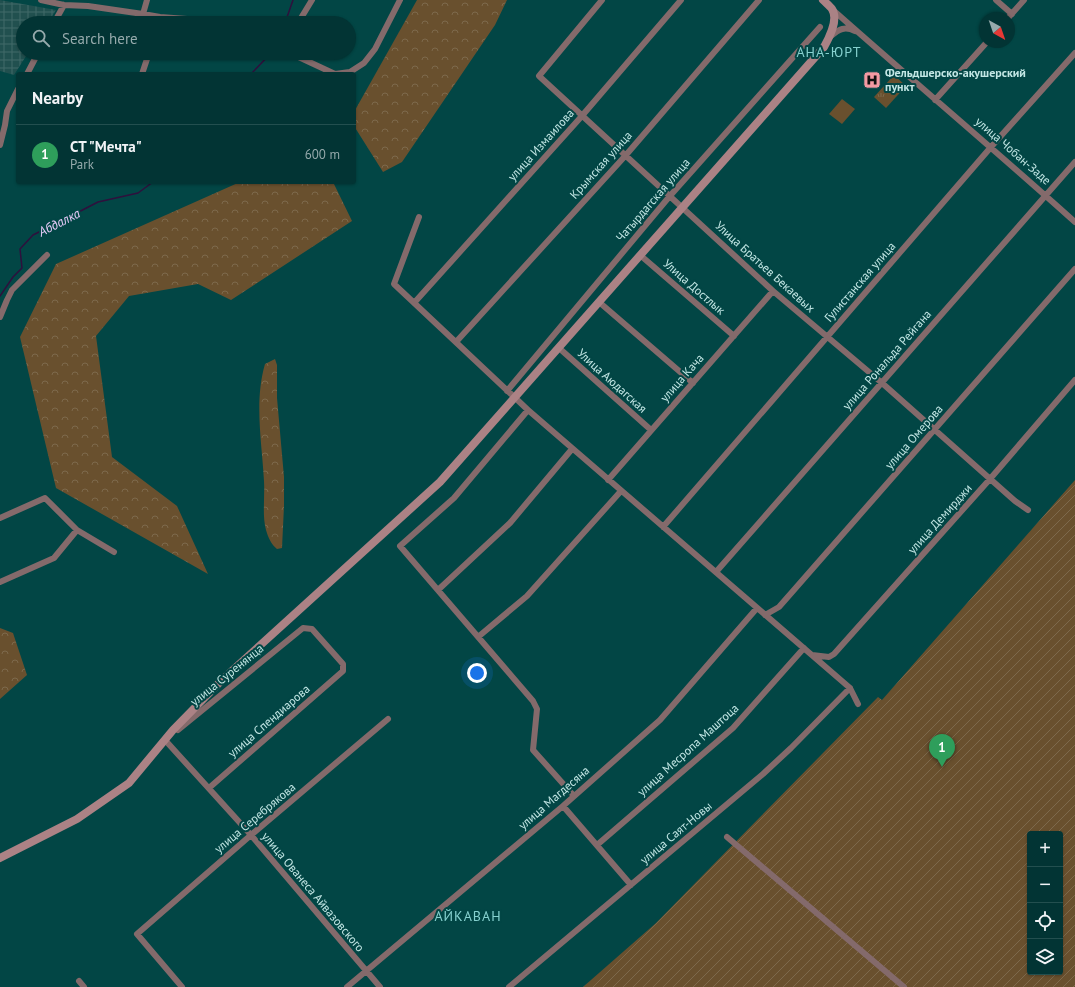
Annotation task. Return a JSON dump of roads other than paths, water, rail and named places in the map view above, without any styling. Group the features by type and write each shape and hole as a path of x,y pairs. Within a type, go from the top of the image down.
{"main road":[{"path":"0,858 77,819 129,783 165,740 222,680 440,482 824,47 831,36 833,12 823,0"}],"street":[{"path":"41,0 64,5 89,3 148,16"},
{"path":"143,14 147,0"},
{"path":"302,16 312,0"},
{"path":"350,72 364,63 376,49 400,0"},
{"name":"Улица Братьев Бекаевых","path":"602,0 538,76 773,291 882,383 1015,501 1028,510"},
{"name":"улица Измаилова","path":"414,303 581,116 681,0"},
{"name":"Крымская улица","path":"456,342 626,155 759,0"},
{"path":"996,0 1006,12"},
{"path":"1014,12 1024,0"},
{"path":"58,16 64,5"},
{"name":"улица Чобан-Заде","path":"833,12 991,147 1075,222"},
{"name":"Чатырдагская улица","path":"507,390 670,197 820,28"},
{"path":"831,36 842,29 852,30 860,34"},
{"path":"935,100 982,48"},
{"name":"Гулистанская улица","path":"663,527 991,147 1075,54"},
{"path":"28,72 34,60"},
{"path":"143,72 147,60"},
{"path":"305,60 331,72"},
{"path":"0,145 7,111 16,93"},
{"path":"0,110 7,111"},
{"name":"улица Рональда Рейгана","path":"716,572 1075,162"},
{"path":"419,217 394,284 515,398 572,449 850,688 858,704"},
{"path":"0,317 6,300 12,290 47,255"},
{"name":"Улица Достлык","path":"640,255 734,336"},
{"name":"улица Омерова","path":"766,615 779,607 1075,269"},
{"name":"улица Кача","path":"608,480 773,291"},
{"path":"599,302 693,383"},
{"name":"Улица Аюдагская","path":"559,348 651,430"},
{"name":"улица Демирджи","path":"812,655 829,657 834,654 990,479 1075,380"},
{"path":"528,410 454,498 400,546 533,701 537,709 533,750 574,796"},
{"path":"438,590 510,523 572,449"},
{"path":"478,637 527,596 621,491"},
{"path":"0,518 45,498 77,530 114,552"},
{"path":"0,582 54,558 77,530"},
{"name":"улица Магдесяна","path":"346,987 563,806 660,720 757,608"},
{"name":"улица Суренянца","path":"165,740 303,628 312,629 343,664 343,671"},
{"name":"улица Месропа Маштоца","path":"597,845 733,728 804,648"},
{"name":"улица Спендиарова","path":"209,788 343,671"},
{"name":"улица Саят-Новы","path":"509,987 791,748 850,688"},
{"name":"улица Серебрякова","path":"182,987 137,934 388,719"},
{"name":"улица Ованеса Айвазовского","path":"165,740 251,835 380,987"},
{"path":"563,806 631,885"},
{"path":"727,838 904,987"},
{"path":"79,981 84,987"}],"waterway":[{"name":"Абдалка","path":"287,16 293,0"},
{"name":"Абдалка","path":"253,72 264,60"},
{"name":"Абдалка","path":"0,296 13,277 22,268 20,249 33,235 98,202 138,193 150,184"}],"place":[{"name":"Фельдшерско-акушерский пункт","path":"872,80"},
{"name":"СТ \"Мечта\"","path":"942,767"}],"district":[{"name":"АНА-ЮРТ","path":"829,52"},
{"name":"АЙКАВАН","path":"468,916"}]}
